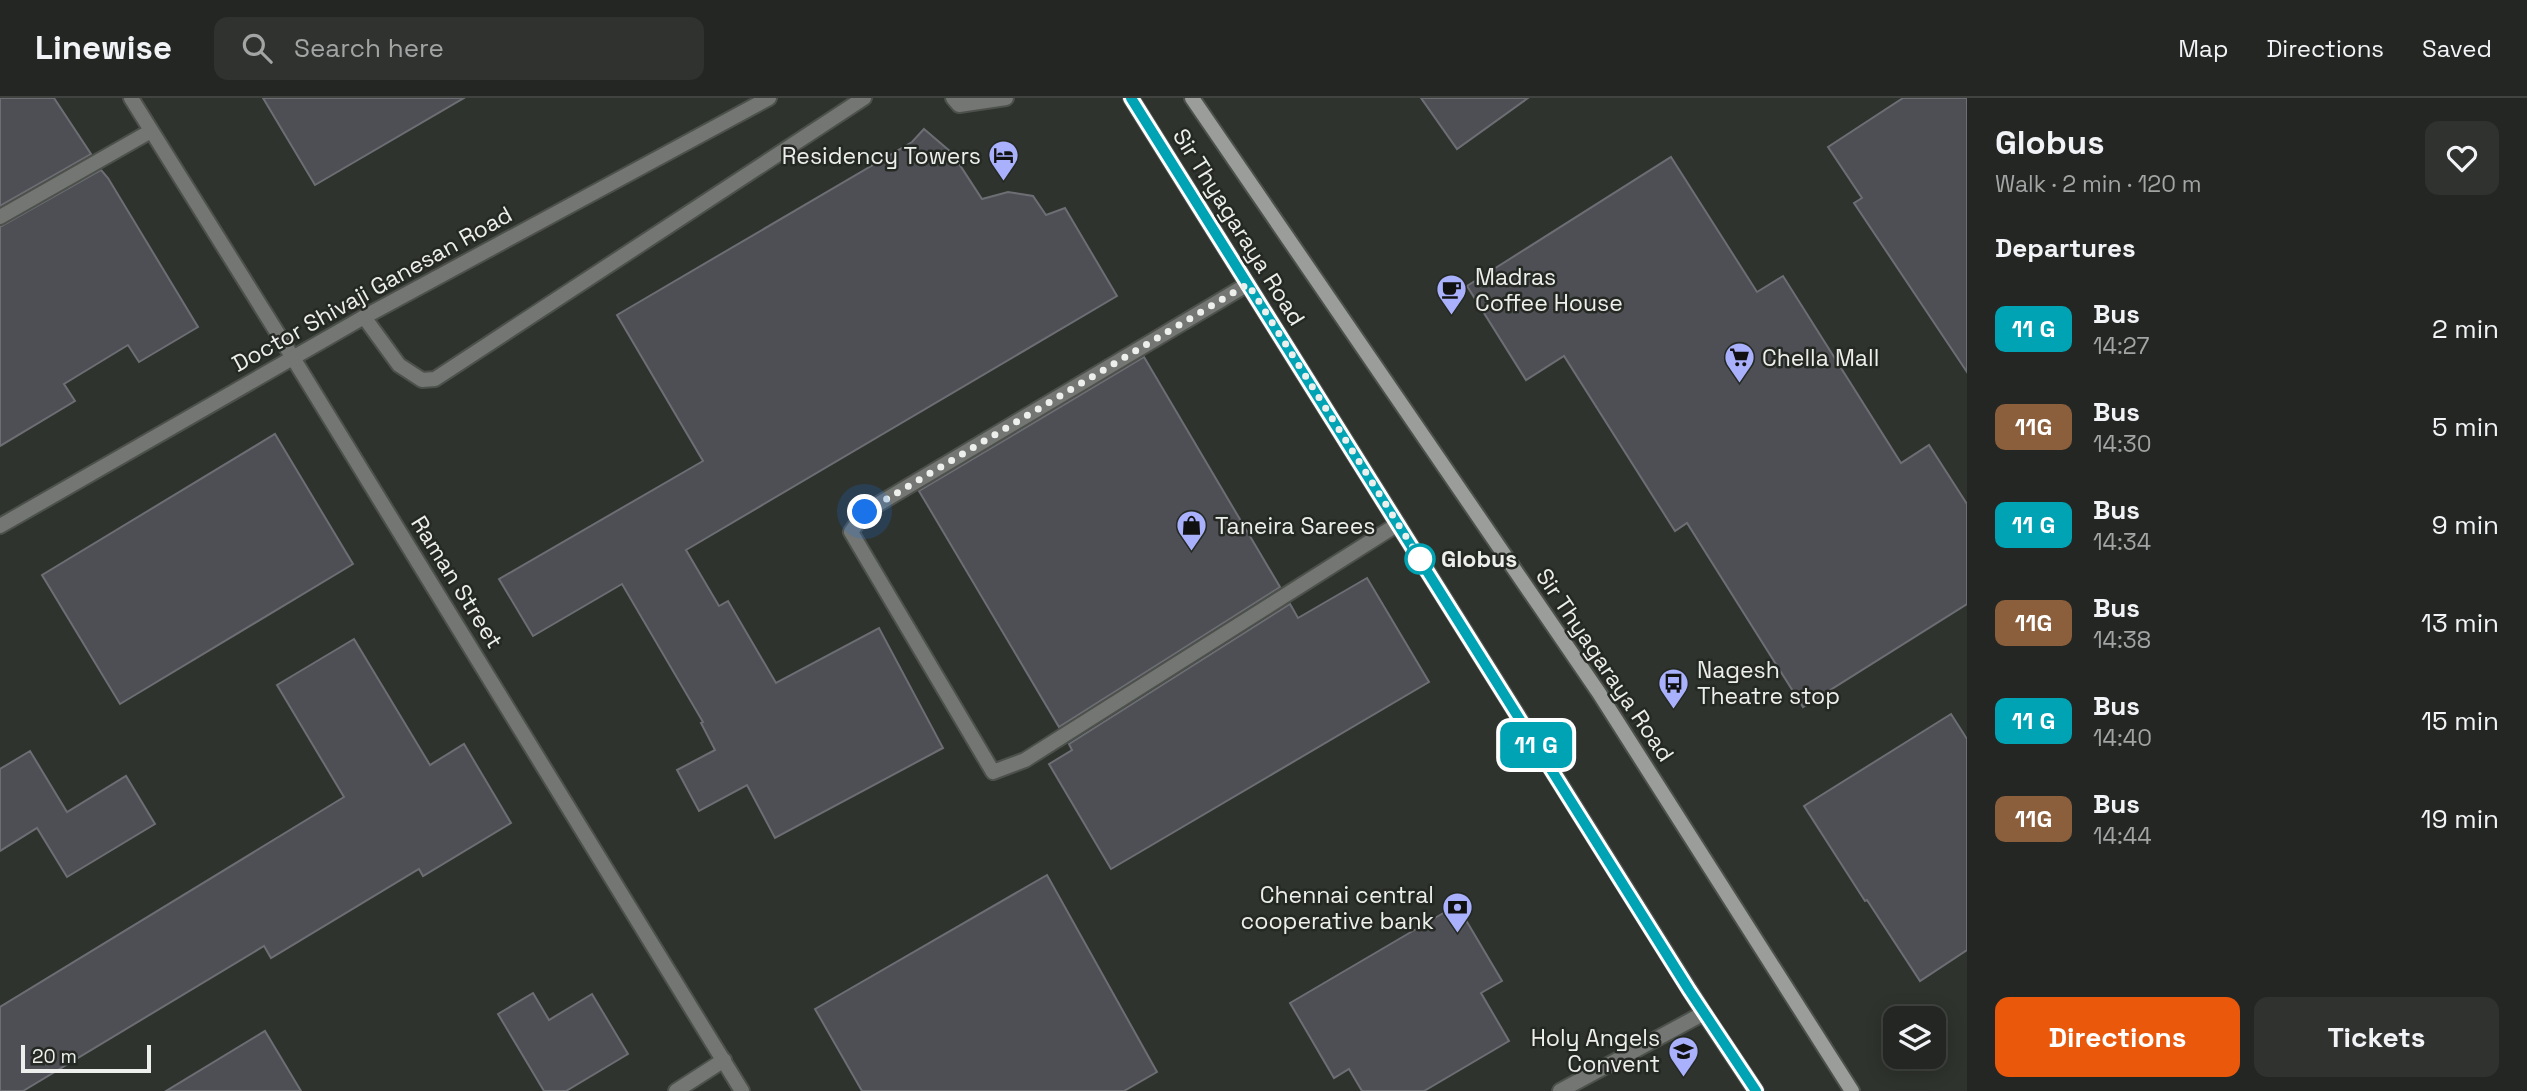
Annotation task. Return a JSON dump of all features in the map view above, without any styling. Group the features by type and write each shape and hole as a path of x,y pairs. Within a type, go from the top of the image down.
{"main road":[{"name":"Sir Thyagaraya Road","path":"1131,98 1704,1013 1756,1091"},
{"name":"Sir Thyagaraya Road","path":"1192,98 1599,692 1852,1091"}],"street":[{"name":"Raman Street","path":"131,98 742,1091"},
{"name":"Doctor Shivaji Ganesan Road","path":"0,526 364,317 769,98"},
{"path":"364,317 399,365 422,380 435,379 864,98"},
{"path":"953,98 959,105 1006,98"},
{"path":"0,217 151,131"},
{"path":"1248,284 865,512 851,533 993,772 1025,760 1398,524"},
{"path":"1560,1091 1704,1013"},
{"path":"676,1091 724,1060"}],"building":[{"path":"0,98 54,98 91,154 0,206"},
{"path":"263,98 464,98 315,185"},
{"path":"1421,98 1528,98 1457,149"},
{"path":"1903,98 1967,98 1967,372 1854,203 1862,198 1828,147"},
{"path":"924,129 952,153 982,199 1008,192 1033,196 1046,215 1065,208 1117,296 686,550 719,606 728,601 776,683 879,628 943,748 775,838 747,785 699,811 677,770 715,750 701,723 703,722 622,584 533,636 499,579 703,461 617,315 912,142"},
{"path":"1671,157 1757,292 1783,276 1901,463 1929,445 1967,504 1967,604 1803,707 1687,523 1675,531 1564,356 1526,380 1467,286"},
{"path":"101,170 198,327 139,362 128,345 64,384 75,401 0,446 0,227"},
{"path":"1144,357 1280,587 1059,727 919,491"},
{"path":"275,434 353,564 120,704 42,575"},
{"path":"1367,578 1429,682 1111,869 1049,764 1072,750 1069,744 1290,604 1298,618"},
{"path":"354,639 430,765 464,744 511,823 423,876 419,869 271,958 264,946 23,1091 0,1091 0,1007 344,797 277,685"},
{"path":"1951,714 1967,739 1967,950 1920,981 1804,806"},
{"path":"30,751 67,812 126,776 155,824 67,877 37,828 0,851 0,769"},
{"path":"1047,875 1157,1072 1124,1091 862,1091 815,1009"},
{"path":"1457,905 1502,981 1481,993 1509,1041 1424,1091 1362,1091 1349,1069 1334,1078 1290,1003"},
{"path":"533,993 549,1020 592,994 628,1054 566,1091 544,1091 498,1014"},
{"path":"265,1031 301,1091 166,1091"}],"bus line":[{"path":"1131,98 1689,990 1756,1091"}],"place":[{"name":"Residency Towers","path":"1004,183"},
{"name":"Madras Coffee House","path":"1452,317"},
{"name":"Chella Mall","path":"1739,385"},
{"name":"Taneira Sarees","path":"1192,553"},
{"name":"Globus","path":"1420,559"},
{"name":"Nagesh Theatre stop","path":"1674,710"},
{"name":"Chennai central cooperative bank","path":"1457,935"},
{"name":"Holy Angels Convent","path":"1683,1078"}],"route":[{"path":"865,512 1248,284 1420,559"}]}
